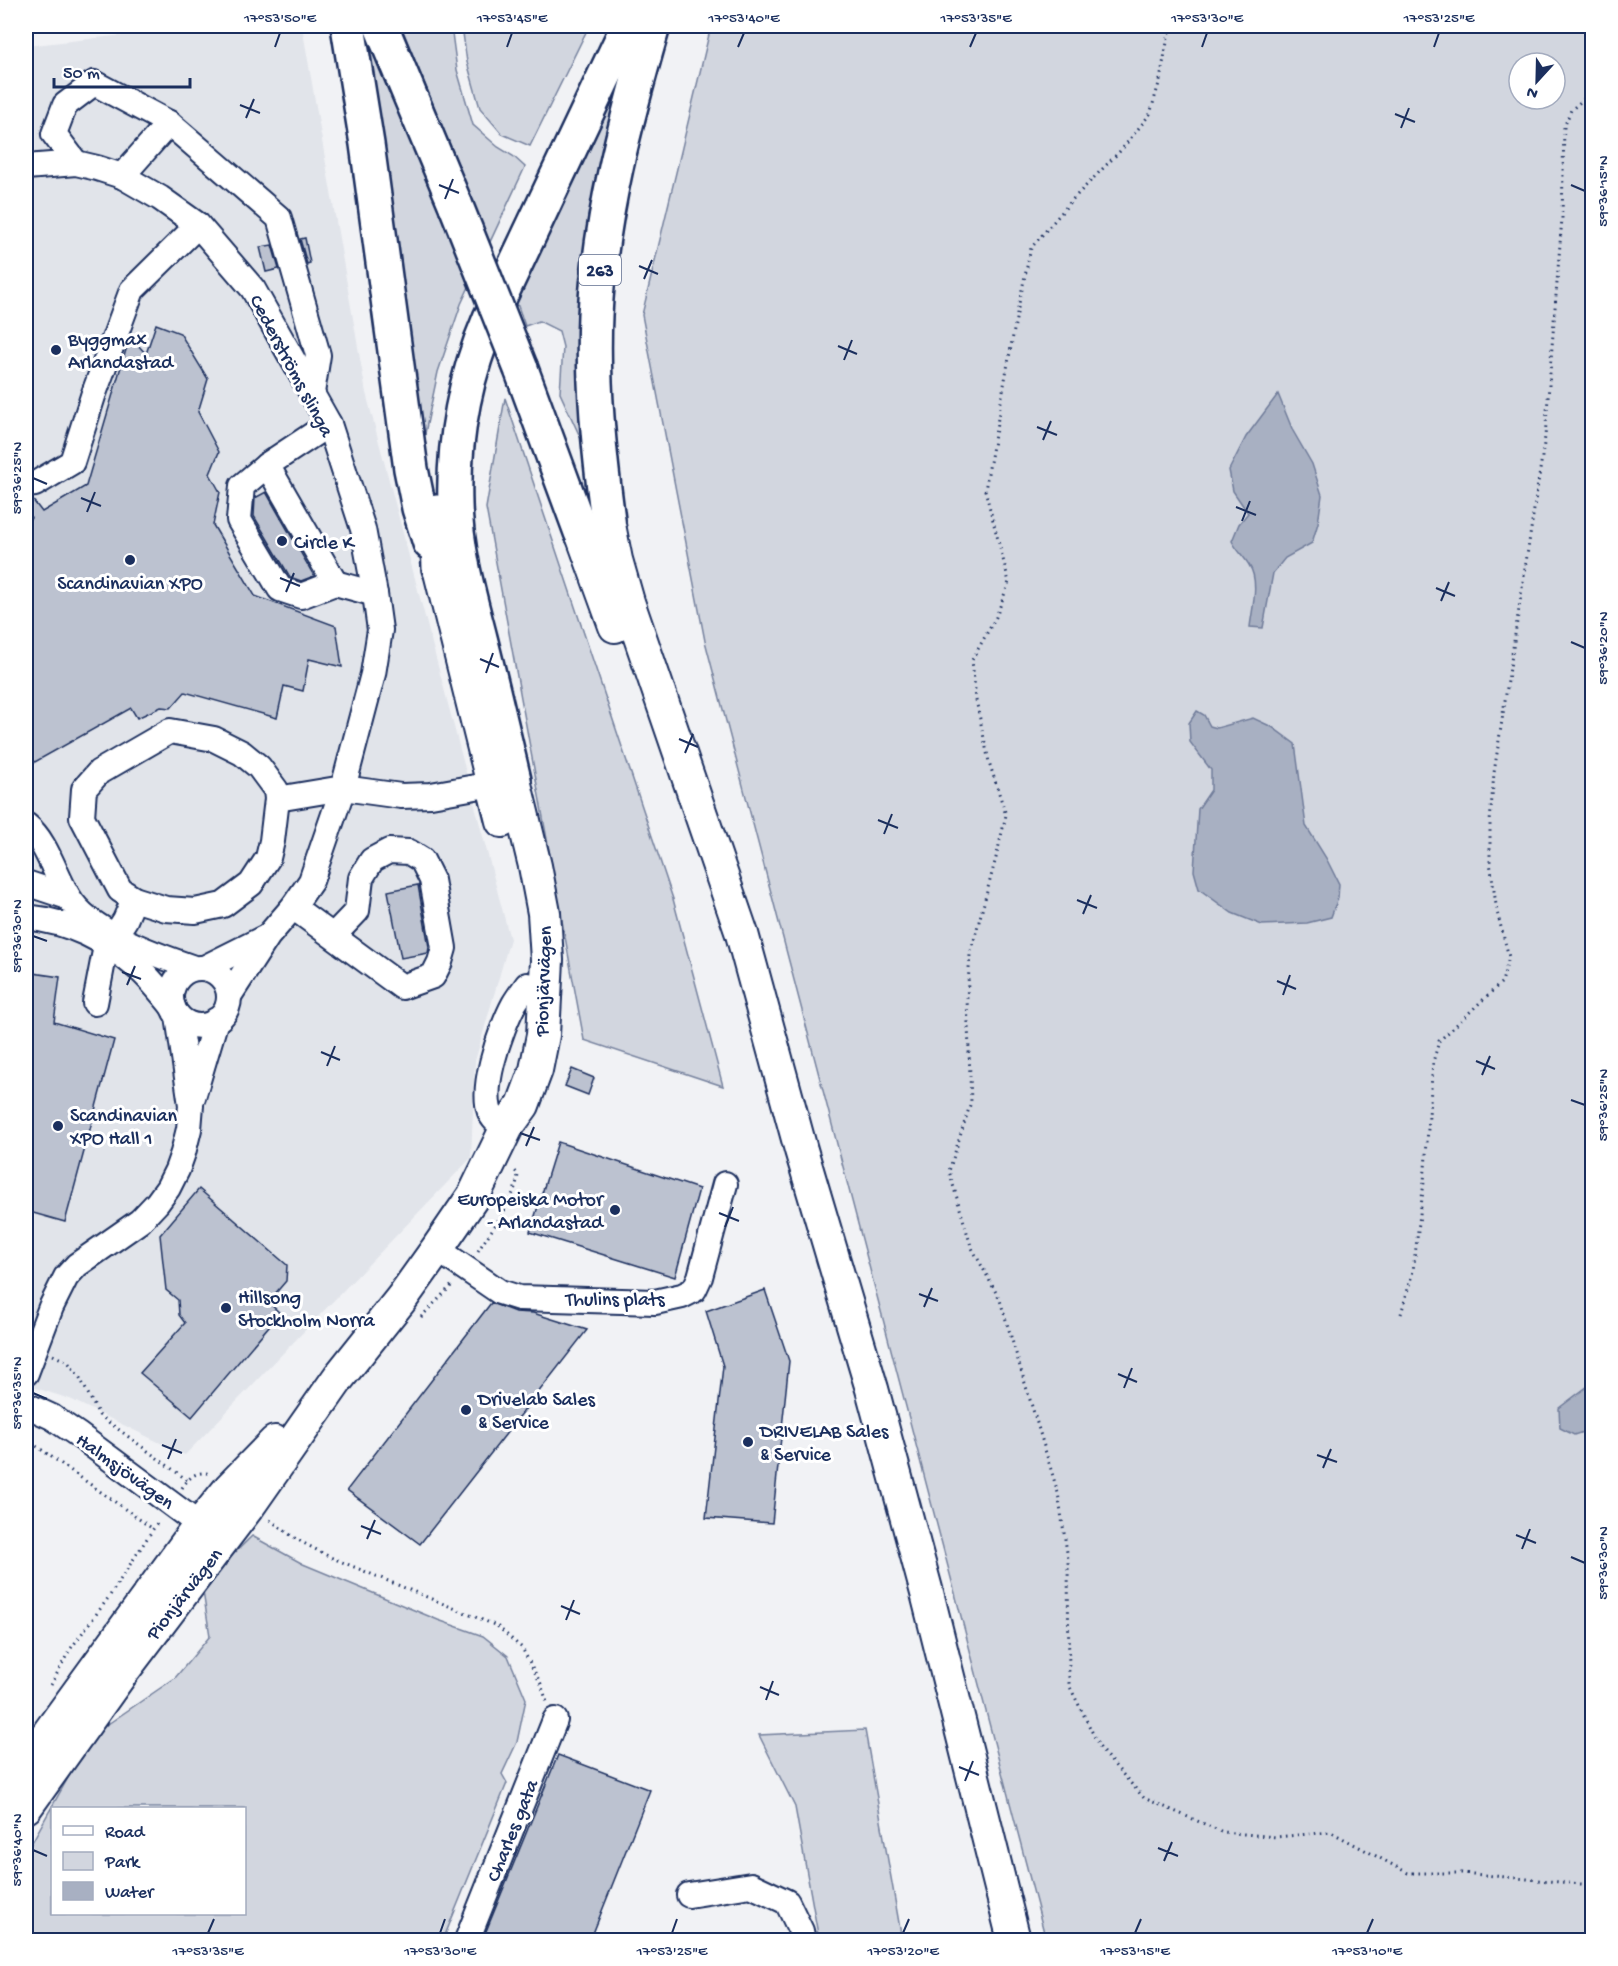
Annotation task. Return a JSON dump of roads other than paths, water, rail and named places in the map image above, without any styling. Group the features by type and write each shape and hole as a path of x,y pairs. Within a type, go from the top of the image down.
{"highway":[{"path":"348,26 367,144 411,469 419,508 439,568"},
{"name":"263","path":"381,26 521,369 595,526"},
{"path":"439,568 437,474 442,420 453,364 466,326 606,26"},
{"path":"504,782 465,577 455,506 455,478 462,411 477,347 628,26"},
{"name":"263","path":"595,526 595,315 606,217 625,125 653,26"}],"main road":[{"name":"263","path":"595,526 616,560 628,602 742,934 801,1150 873,1389 927,1593 1014,1941"},
{"name":"Pionjärvägen","path":"26,1764 402,1298 474,1195 507,1126 523,1105 536,1070 543,1035 546,989 544,913 535,866 504,782 439,568"},
{"name":"Pionjärvägen","path":"504,782 524,925 527,985 525,1027 518,1069 508,1102 507,1126"},
{"name":"Pionjärvägen","path":"26,1807 123,1671 211,1533"}],"street":[{"path":"76,163 54,134 65,105 94,83 169,123 279,218 318,355 312,393"},
{"path":"122,176 169,123"},
{"name":"Cederströms slinga","path":"26,167 76,163 122,176 160,198 198,225 253,289 329,424 363,529 380,630 373,674 344,788 311,881 293,907 268,936 229,996 224,1013 216,1020 191,1106 189,1129 183,1153 168,1188 140,1221 78,1265 66,1277 51,1307 26,1373"},
{"path":"26,485 35,484 72,462 93,396 132,290 198,225"},
{"path":"329,424 267,465 242,486 239,520 280,589 302,596 335,583 375,594"},
{"path":"267,465 335,583"},
{"path":"170,731 214,739 242,753 259,767 276,790 277,799 268,858 251,884 223,905 195,911 166,909 134,898 120,890 82,817 84,789 99,772 170,731"},
{"path":"277,799 344,788 375,794 418,796 504,782"},
{"path":"26,825 51,859 68,897 112,940 175,1011 187,1022 197,1026 207,1025 216,1020"},
{"path":"293,907 402,987 433,976 444,948 432,880 422,860 409,852 389,851 372,860 361,878 357,911 333,936"},
{"path":"26,883 68,897"},
{"path":"26,891 51,920"},
{"path":"95,1003 105,951 125,920 134,898"},
{"path":"26,917 51,920 151,954 214,972 223,979 229,996"},
{"name":"Cederströms slinga","path":"191,1106 171,995 174,983 182,974 268,936"},
{"name":"Thulins plats","path":"437,1249 500,1292 519,1298 655,1302 682,1296 694,1290 700,1277 725,1184"},
{"name":"Halmsjövägen","path":"26,1405 52,1417 77,1434 211,1533"},
{"name":"Charles gata","path":"467,1941 555,1720"},
{"path":"689,1895 751,1885 787,1902 801,1931 803,1941"}],"water":[{"path":"1278,394 1293,431 1312,464 1322,495 1312,543 1285,558 1273,573 1263,628 1250,627 1254,579 1249,565 1232,541 1239,524 1248,513 1233,491 1229,470 1246,437"},
{"path":"1197,711 1204,715 1210,726 1217,728 1253,718 1272,727 1295,744 1306,826 1339,884 1338,898 1331,917 1307,923 1262,925 1232,913 1199,889 1194,871 1198,809 1211,790 1211,770 1190,742 1189,723"},
{"path":"1592,1383 1592,1429 1574,1435 1560,1428 1559,1408"}],"place":[{"name":"Byggmax Arlandastad","path":"56,350"},
{"name":"Circle K","path":"282,541"},
{"name":"Scandinavian XPO","path":"130,560"},
{"name":"Scandinavian XPO Hall 1","path":"58,1126"},
{"name":"Europeiska Motor - Arlandastad","path":"615,1210"},
{"name":"Hillsong Stockholm Norra","path":"226,1308"},
{"name":"Drivelab Sales & Service","path":"466,1410"},
{"name":"DRIVELAB Sales & Service","path":"748,1442"}]}
